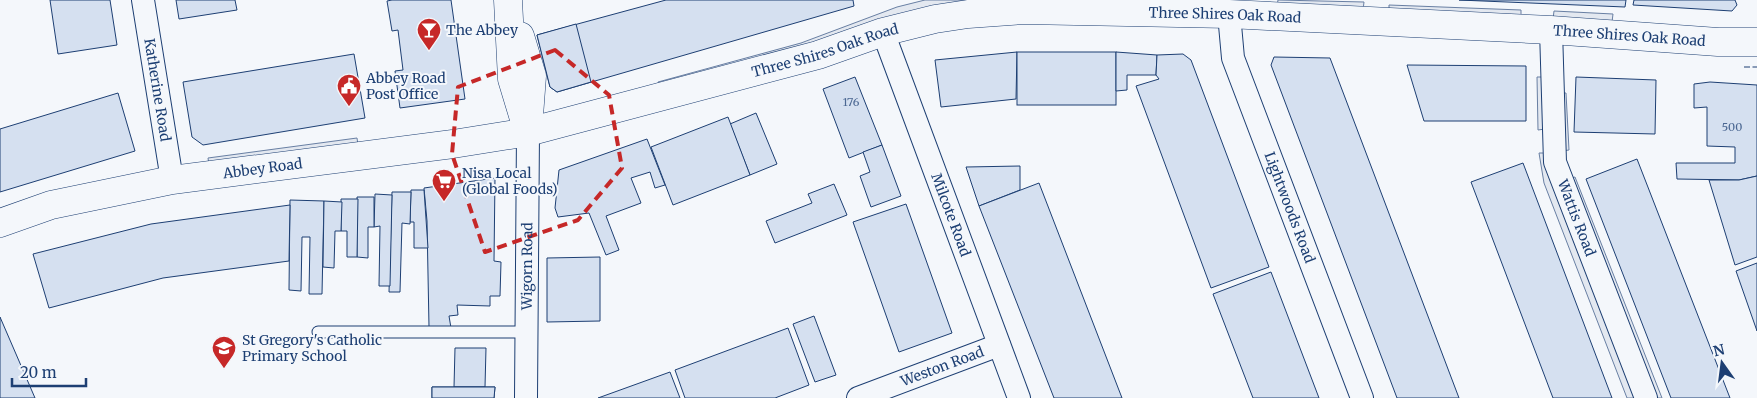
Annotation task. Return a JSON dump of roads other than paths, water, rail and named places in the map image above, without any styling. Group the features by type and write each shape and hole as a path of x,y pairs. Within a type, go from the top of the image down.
{"main road":[{"path":"509,4 512,79 528,132"},
{"name":"Three Shires Oak Road","path":"528,132 818,55 883,32 935,19 1024,10 1229,14 1551,30 1718,42 1757,42"},
{"name":"Abbey Road","path":"0,223 51,205 172,180 453,144 528,132"}],"street":[{"name":"Katherine Road","path":"143,0 172,180"},
{"name":"Lightwoods Road","path":"1229,14 1233,58 1362,398"},
{"name":"Wattis Road","path":"1551,30 1555,162 1646,398"},
{"name":"Milcote Road","path":"883,32 1019,398"},
{"name":"Wigorn Road","path":"526,398 528,132"},
{"name":"Weston Road","path":"858,398 999,345"}],"lane":[{"path":"318,332 525,332"}],"place":[{"name":"The Abbey","path":"429,51"},
{"name":"Abbey Road Post Office","path":"349,107"},
{"name":"Nisa Local (Global Foods)","path":"444,202"},
{"name":"St Gregory's Catholic Primary School","path":"224,369"}]}
